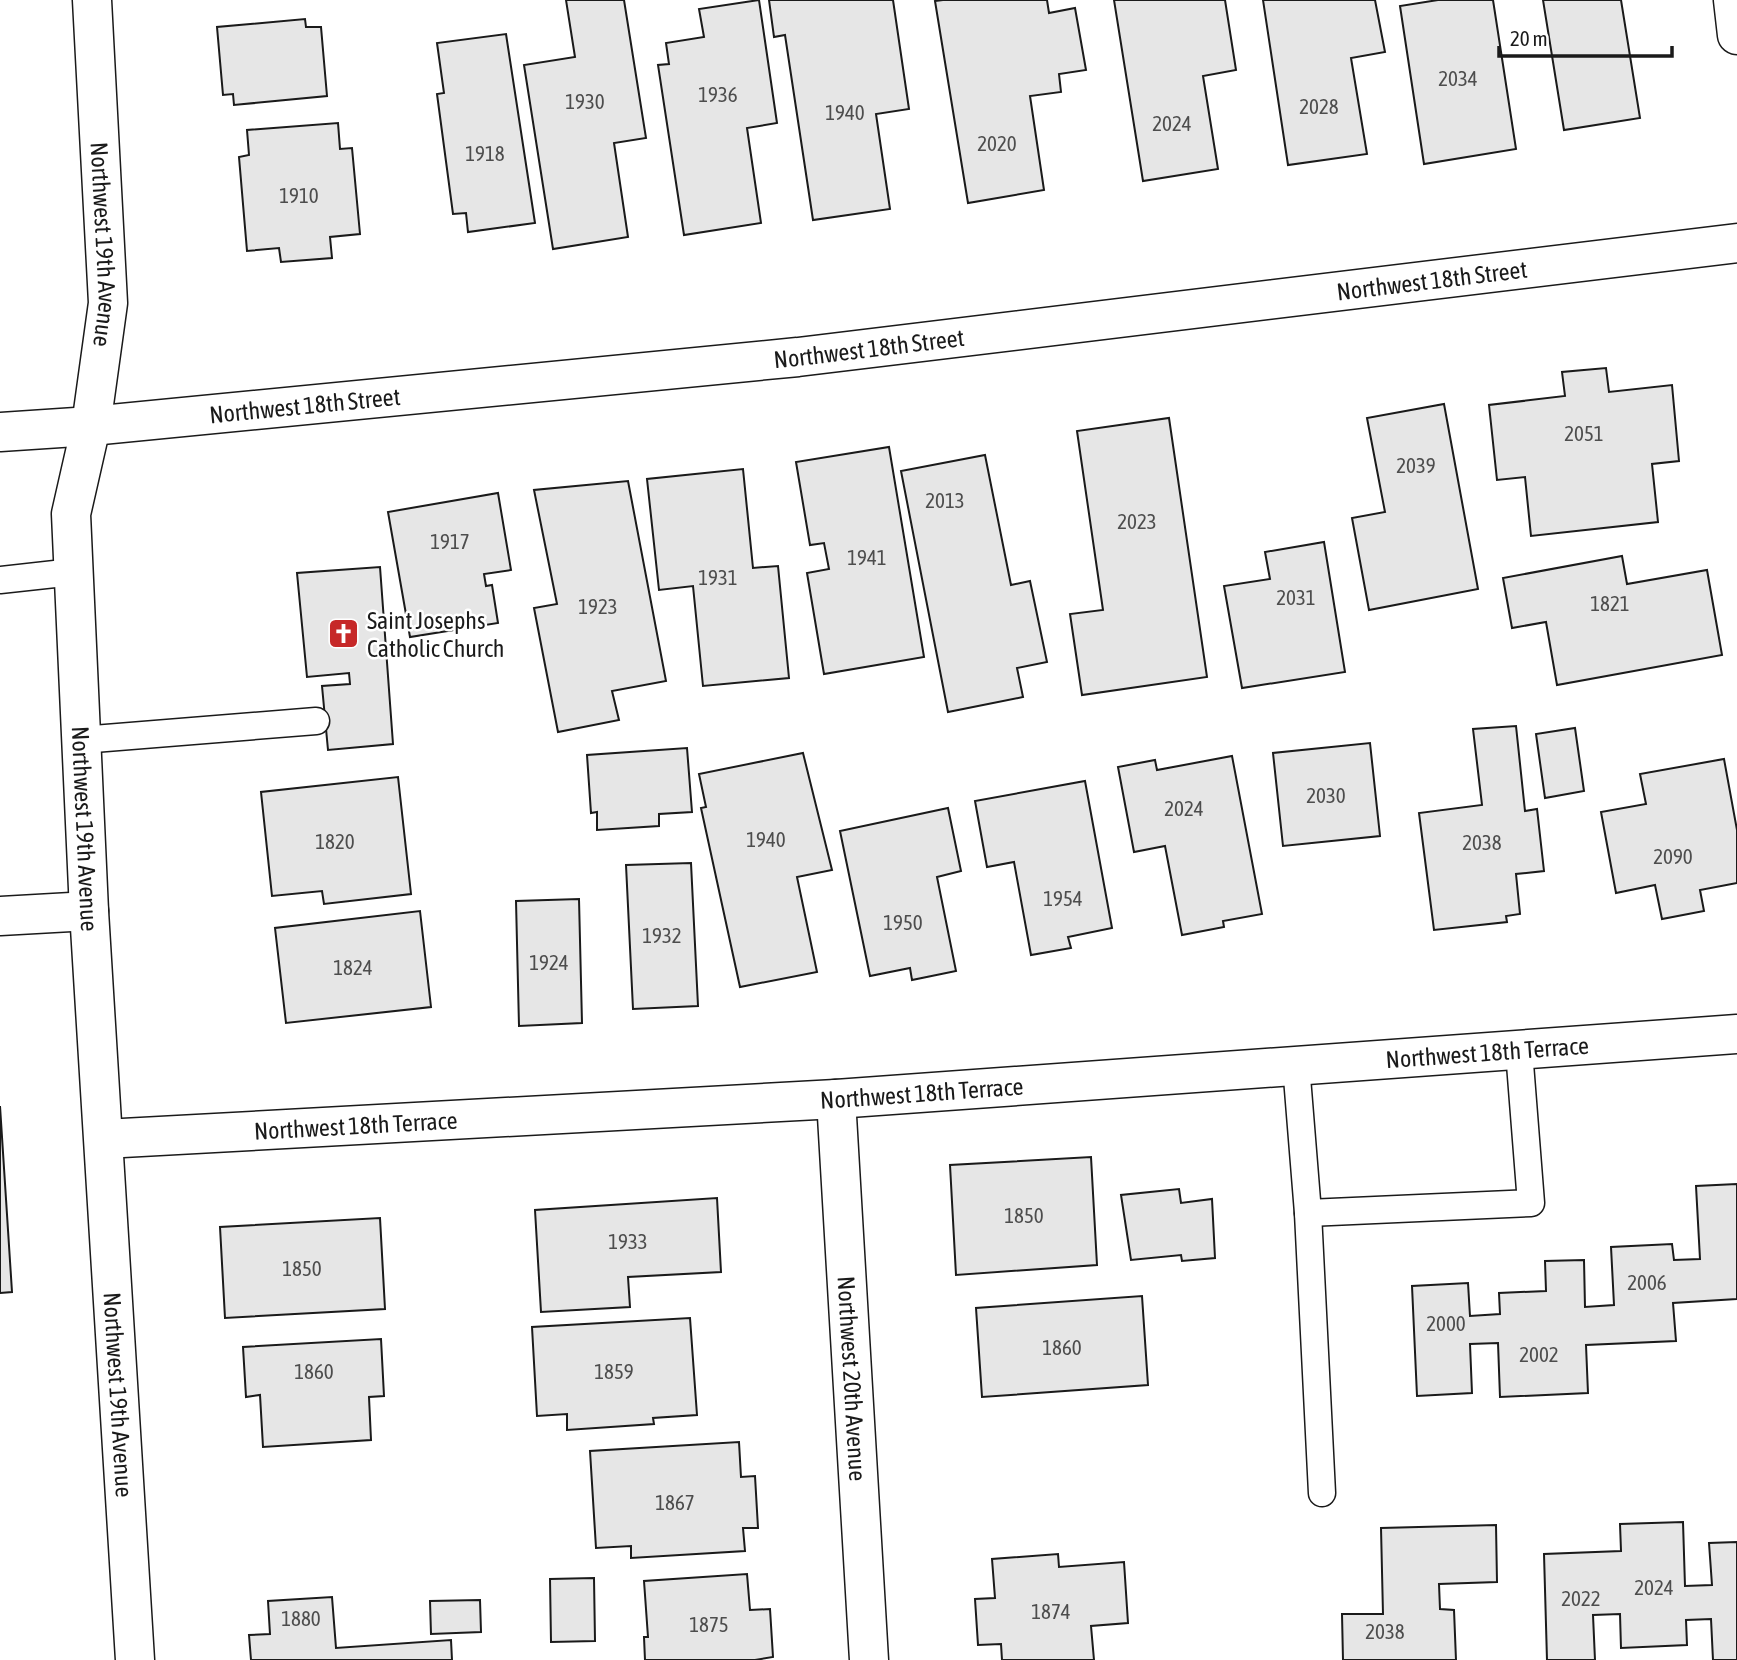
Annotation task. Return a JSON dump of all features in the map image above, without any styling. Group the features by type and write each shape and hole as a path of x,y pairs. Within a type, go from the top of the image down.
{"street":[{"name":"Northwest 19th Avenue","path":"92,0 108,303 92,426 71,514 89,911 135,1660"},
{"path":"1733,0 1737,35"},
{"name":"Northwest 18th Street","path":"0,432 92,426 798,357 1737,243"},
{"path":"0,916 89,911"},
{"name":"Northwest 18th Terrace","path":"104,1139 836,1099 1737,1034"},
{"name":"Northwest 20th Avenue","path":"836,1099 869,1660"}],"lane":[{"path":"0,580 73,572"},
{"path":"81,740 316,721"},
{"path":"1307,1213 1531,1203 1519,1051"},
{"path":"1296,1065 1322,1493"}],"building":[{"path":"566,0 624,0 646,138 614,143 628,237 553,249 524,65 575,57"},
{"path":"759,0 777,123 747,128 761,223 684,235 658,65 669,64 666,43 704,37 699,9"},
{"path":"769,0 893,0 909,109 876,114 890,209 813,220 785,35 774,37"},
{"path":"1047,0 1049,13 1075,8 1086,70 1059,74 1061,92 1030,96 1044,190 968,203 935,1"},
{"path":"1114,0 1225,0 1236,70 1203,76 1218,169 1143,181"},
{"path":"1263,0 1375,0 1385,52 1351,58 1367,154 1288,165"},
{"path":"1438,0 1493,0 1516,149 1424,164 1400,6"},
{"path":"1543,0 1621,0 1640,118 1564,130"},
{"path":"305,19 306,27 321,27 327,96 234,105 233,94 223,95 217,27"},
{"path":"506,34 535,223 468,232 466,213 453,214 437,94 444,93 437,43"},
{"path":"338,123 340,149 352,148 360,234 330,237 332,258 281,262 279,248 247,251 239,157 249,155 247,130"},
{"path":"1606,368 1609,392 1672,385 1679,461 1652,464 1658,522 1531,536 1525,477 1497,480 1489,405 1565,396 1562,372"},
{"path":"1444,404 1478,589 1369,610 1352,518 1385,512 1367,418"},
{"path":"1169,418 1207,677 1082,695 1070,614 1103,610 1077,431"},
{"path":"889,447 924,657 824,674 807,573 829,569 824,543 810,545 796,462"},
{"path":"985,455 1011,585 1030,581 1047,662 1017,668 1023,697 948,712 901,471"},
{"path":"743,469 753,568 778,566 789,678 703,686 693,586 659,590 647,479"},
{"path":"628,481 666,681 612,691 619,720 558,732 534,608 557,604 534,490"},
{"path":"498,493 511,570 484,574 486,586 492,585 498,623 410,637 388,512"},
{"path":"1324,542 1345,672 1242,688 1224,586 1270,579 1265,552"},
{"path":"1622,556 1627,584 1707,570 1722,655 1557,685 1546,622 1512,628 1503,578"},
{"path":"380,567 393,744 328,750 322,686 350,684 349,673 307,677 297,573"},
{"path":"1516,726 1525,811 1537,809 1544,871 1516,874 1520,914 1506,916 1507,922 1434,930 1419,813 1482,805 1473,729"},
{"path":"1575,728 1584,791 1545,798 1536,734"},
{"path":"1370,743 1380,836 1283,846 1273,753"},
{"path":"687,748 692,812 659,814 659,826 597,830 597,812 591,813 587,755"},
{"path":"803,753 832,870 797,877 817,972 740,987 701,808 706,807 699,774"},
{"path":"1232,756 1262,914 1223,921 1224,927 1182,935 1165,846 1134,852 1118,767 1155,760 1157,770"},
{"path":"1724,759 1737,830 1737,883 1700,890 1704,911 1662,919 1655,885 1616,893 1601,812 1646,804 1640,774"},
{"path":"398,777 411,894 324,904 322,891 272,896 261,792"},
{"path":"1085,781 1112,928 1068,937 1071,948 1031,955 1014,862 987,867 975,801"},
{"path":"948,808 961,871 937,877 956,971 912,980 910,968 870,976 840,831"},
{"path":"691,863 698,1006 633,1009 626,865"},
{"path":"579,899 582,1023 519,1026 516,901"},
{"path":"420,911 431,1007 286,1023 275,928"},
{"path":"0,1106 12,1292 0,1293"},
{"path":"1091,1157 1097,1265 956,1275 950,1165"},
{"path":"1737,1184 1737,1299 1673,1303 1676,1341 1586,1345 1588,1393 1500,1397 1498,1343 1470,1344 1472,1393 1417,1396 1412,1286 1468,1283 1470,1316 1500,1314 1499,1293 1546,1291 1545,1261 1584,1260 1585,1307 1614,1305 1611,1247 1672,1244 1674,1260 1700,1259 1696,1186"},
{"path":"1179,1189 1181,1203 1212,1199 1215,1258 1182,1261 1181,1255 1131,1260 1121,1195"},
{"path":"717,1198 721,1272 628,1277 630,1307 541,1312 535,1210"},
{"path":"380,1218 385,1309 225,1318 220,1227"},
{"path":"1142,1296 1148,1385 982,1397 976,1308"},
{"path":"690,1318 697,1415 653,1418 654,1424 567,1430 567,1414 537,1416 532,1327"},
{"path":"381,1339 384,1396 369,1397 371,1440 263,1447 260,1395 246,1397 243,1347"},
{"path":"739,1442 741,1477 755,1476 758,1528 743,1528 745,1551 631,1558 631,1546 596,1548 590,1451"},
{"path":"1683,1522 1685,1586 1712,1585 1709,1543 1737,1542 1737,1660 1713,1660 1711,1619 1686,1620 1687,1645 1621,1648 1620,1614 1593,1615 1595,1660 1547,1660 1544,1554 1621,1551 1620,1524"},
{"path":"1496,1525 1497,1582 1439,1584 1440,1609 1454,1610 1456,1660 1343,1660 1342,1614 1383,1614 1381,1528"},
{"path":"1058,1554 1059,1567 1124,1562 1128,1623 1091,1626 1094,1660 1002,1660 1001,1644 978,1645 975,1599 995,1598 992,1559"},
{"path":"747,1574 750,1610 770,1609 773,1657 755,1660 645,1660 644,1637 648,1637 644,1581"},
{"path":"594,1578 595,1641 551,1642 550,1579"},
{"path":"332,1597 336,1648 451,1640 452,1660 251,1660 249,1635 270,1634 268,1601"},
{"path":"480,1600 481,1632 431,1634 430,1601"}],"place":[{"name":"Saint Josephs Catholic Church","path":"344,634"}]}
